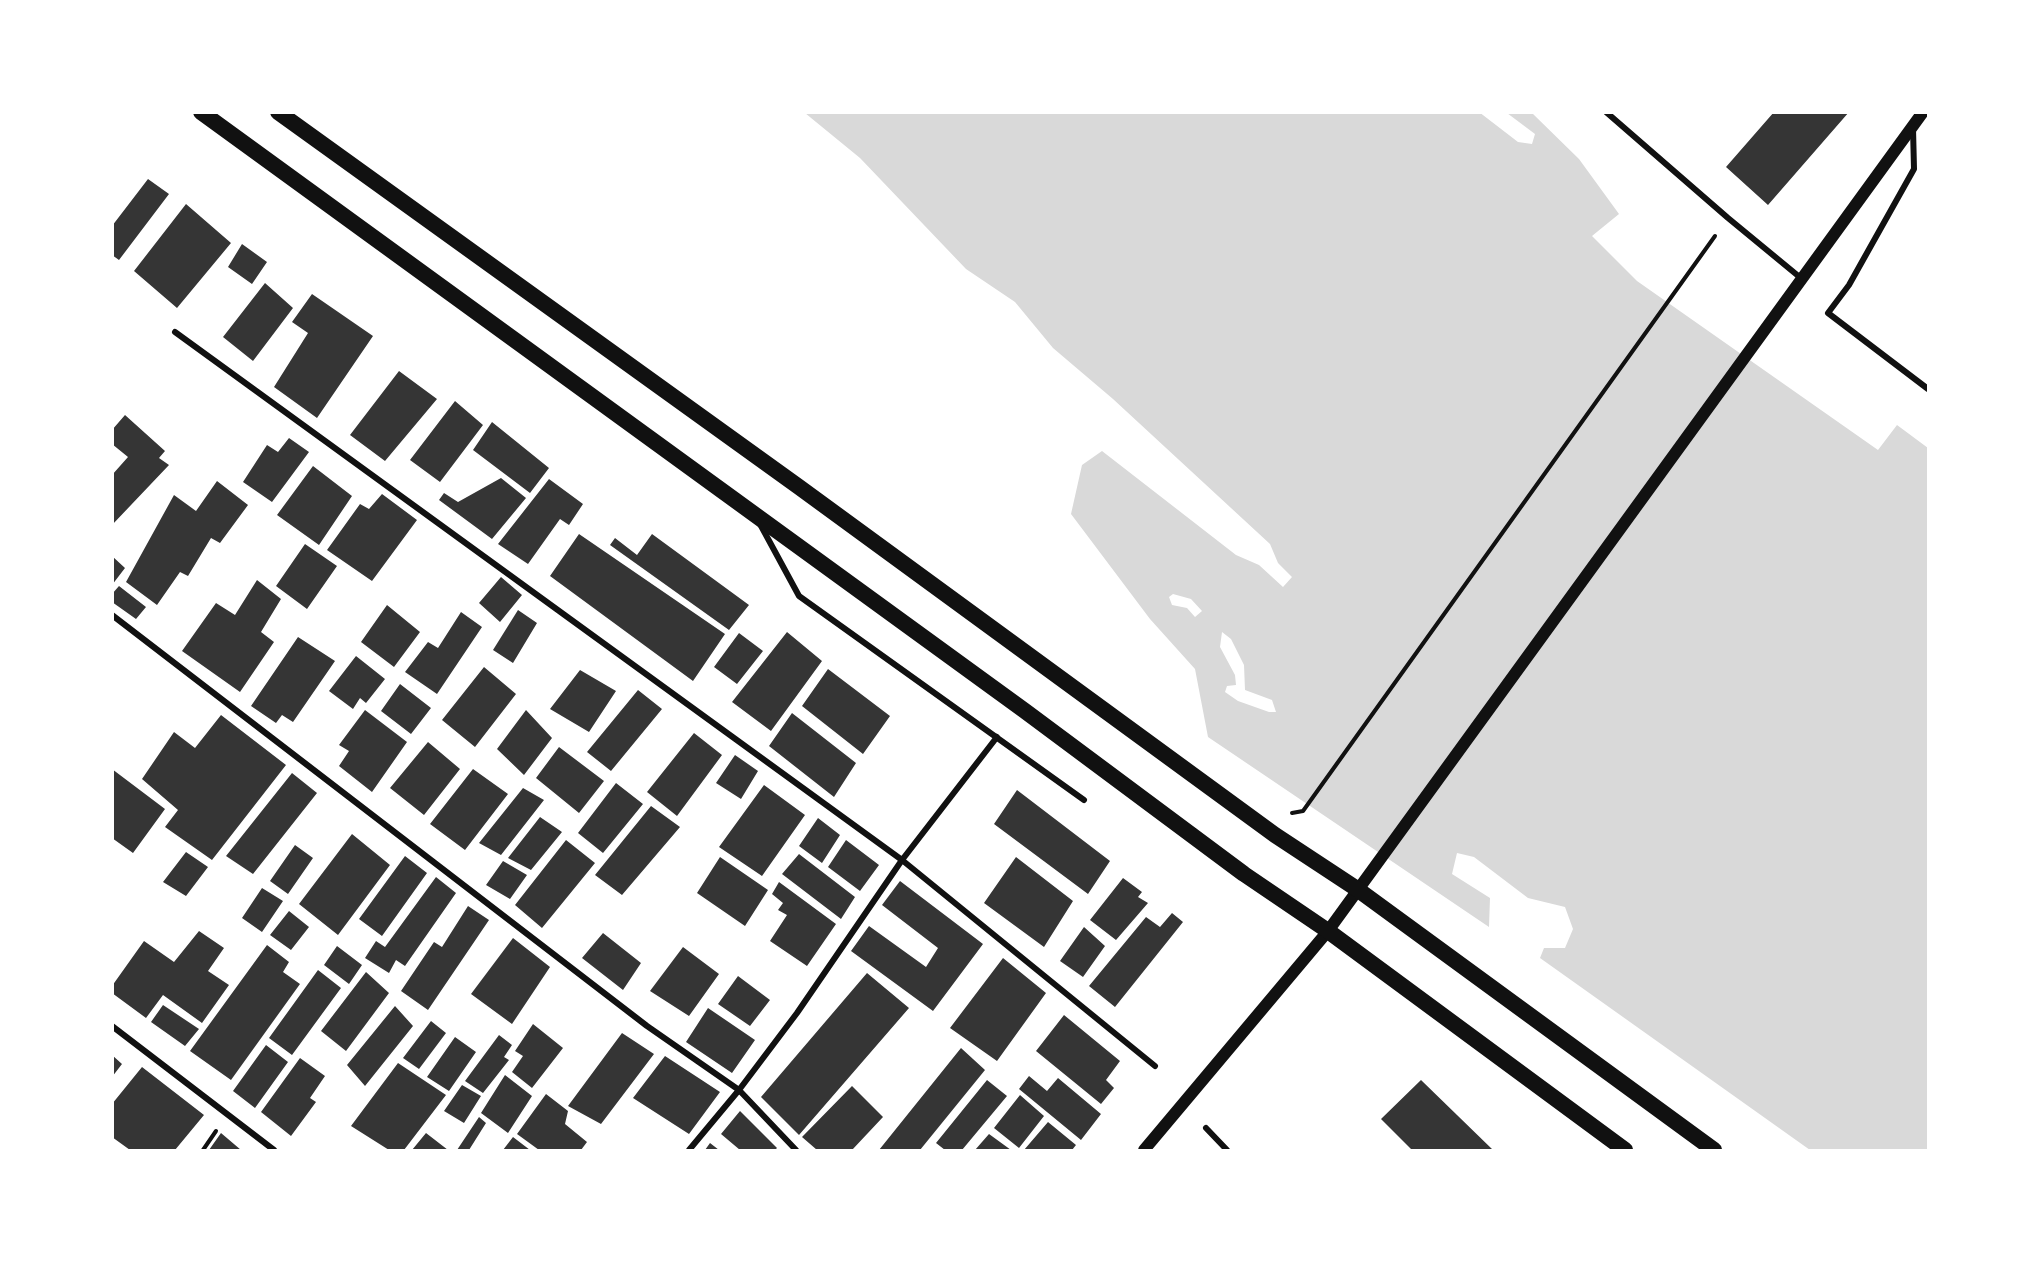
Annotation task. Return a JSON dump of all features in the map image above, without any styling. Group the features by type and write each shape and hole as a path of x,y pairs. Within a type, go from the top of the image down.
{"highway":[{"path":"201,112 754,513 1244,874 1328,931 1625,1150"},
{"path":"279,112 789,480 1265,828 1357,889 1714,1150"}],"main road":[{"path":"1144,1150 1328,931 1923,112"}],"street":[{"path":"1606,112 1728,218 1803,279"},
{"path":"1913,127 1914,169 1849,285 1828,313 1929,389"},
{"path":"175,332 902,860 1155,1066"},
{"path":"754,513 799,596 1084,800"},
{"path":"112,615 647,1026 738,1090 796,1150"},
{"path":"689,1150 797,1013 902,860 997,737"},
{"path":"112,1026 274,1150"},
{"path":"1206,1128 1227,1150"}],"path":[{"path":"1303,811 1720,230"}],"shaded area":[{"path":"1479,112 1518,142 1532,144 1535,134 1507,113 1532,113 1579,159 1619,214 1592,236 1637,281 1878,450 1897,425 1928,448 1928,1150 1810,1150 1540,958 1544,948 1565,948 1573,929 1565,907 1528,898 1474,857 1457,853 1452,874 1490,898 1489,927 1208,737 1195,669 1150,619 1071,514 1082,465 1102,451 1236,555 1259,565 1283,587 1292,577 1278,563 1270,544 1113,399 1053,348 1015,302 966,269 860,158 805,113","holes":["1173,594 1191,599 1202,611 1195,617 1187,608 1172,605 1169,597","1222,632 1231,639 1244,665 1245,690 1272,700 1276,712 1269,712 1238,701 1225,692 1227,686 1236,685 1235,675 1220,647"]}],"building":[{"path":"1774,112 1849,112 1768,205 1726,167"},
{"path":"148,179 169,194 119,260 112,255 112,226"},
{"path":"186,204 231,243 177,308 134,271"},
{"path":"242,244 267,262 252,284 228,267"},
{"path":"265,283 293,308 253,361 223,337"},
{"path":"312,294 373,336 317,418 274,387 308,333 292,322"},
{"path":"399,371 437,399 385,461 350,435"},
{"path":"455,401 483,425 440,482 410,460"},
{"path":"125,415 165,451 159,458 169,465 112,525 112,475 128,457 112,444 112,430"},
{"path":"492,422 549,468 530,493 473,450"},
{"path":"289,438 309,452 272,502 243,482 267,445 278,452"},
{"path":"313,466 352,496 319,545 277,515"},
{"path":"501,478 526,498 492,539 439,500 444,493 458,502"},
{"path":"549,479 583,504 569,525 560,519 528,564 498,544"},
{"path":"217,481 248,505 220,543 211,538 188,576 180,572 157,605 126,582 174,495 196,511"},
{"path":"382,494 417,520 372,581 327,550 360,504 369,509"},
{"path":"579,534 725,634 693,681 550,576"},
{"path":"652,534 749,605 729,630 610,545 615,538 637,555"},
{"path":"305,544 337,566 307,609 276,586"},
{"path":"112,556 125,568 112,585"},
{"path":"501,577 522,595 500,622 479,603"},
{"path":"257,580 281,599 261,632 274,642 240,692 182,651 216,603 235,615"},
{"path":"119,586 146,607 136,619 112,602 112,594"},
{"path":"387,605 420,632 394,667 361,642"},
{"path":"518,610 537,623 513,663 493,650"},
{"path":"461,612 482,627 437,694 405,672 428,642 438,648"},
{"path":"787,632 822,661 771,731 732,702"},
{"path":"739,633 763,651 737,684 714,667"},
{"path":"298,637 335,661 293,722 282,715 276,723 251,706"},
{"path":"356,656 385,679 366,703 360,698 353,709 329,691"},
{"path":"484,667 516,694 475,747 442,720"},
{"path":"828,669 890,716 863,754 802,706"},
{"path":"580,670 616,691 589,732 550,709"},
{"path":"400,684 431,708 411,734 381,711"},
{"path":"638,690 662,709 611,771 587,752"},
{"path":"365,710 407,742 372,792 339,766 349,751 339,745"},
{"path":"526,710 552,738 524,775 497,749"},
{"path":"792,713 856,763 834,797 769,746"},
{"path":"221,715 286,765 212,860 165,827 178,810 142,779 174,732 195,748"},
{"path":"694,733 722,755 677,816 647,792"},
{"path":"428,742 460,769 424,815 390,788"},
{"path":"559,747 604,781 579,813 536,778"},
{"path":"735,755 758,771 741,799 716,783"},
{"path":"112,769 165,809 133,853 112,838"},
{"path":"473,769 508,794 465,850 430,824"},
{"path":"292,773 317,793 253,874 226,856"},
{"path":"616,783 643,804 603,853 578,833"},
{"path":"764,785 805,815 762,876 719,847"},
{"path":"523,788 544,800 501,855 479,843"},
{"path":"1017,790 1110,861 1088,894 994,824"},
{"path":"651,806 680,827 622,895 595,875"},
{"path":"540,817 562,832 531,870 508,858"},
{"path":"818,818 840,835 822,863 799,846"},
{"path":"352,834 390,865 338,935 299,904"},
{"path":"566,840 595,863 542,928 515,905"},
{"path":"846,840 879,865 860,891 828,867"},
{"path":"295,845 313,858 288,894 270,881"},
{"path":"186,852 208,867 186,896 163,882"},
{"path":"799,854 855,897 841,919 782,874"},
{"path":"405,856 427,873 382,936 359,919"},
{"path":"720,857 768,890 745,926 697,893"},
{"path":"1016,857 1073,901 1044,947 984,903"},
{"path":"503,861 527,875 510,899 486,885"},
{"path":"436,877 456,893 405,966 396,960 389,973 365,958 376,941 385,947"},
{"path":"1123,878 1142,892 1138,897 1148,903 1116,940 1090,920"},
{"path":"900,881 983,944 933,1011 851,951 869,926 926,967 938,948 882,905"},
{"path":"779,882 836,924 807,966 770,941 787,915 778,910 783,903 772,894"},
{"path":"262,888 283,901 262,932 242,918"},
{"path":"468,906 489,920 428,1010 401,991 434,942 442,947"},
{"path":"289,911 309,927 291,950 270,935"},
{"path":"1172,913 1183,922 1115,1007 1089,986 1146,917 1160,927"},
{"path":"1084,927 1105,946 1083,977 1060,961"},
{"path":"199,931 224,948 208,971 229,985 202,1023 163,995 146,1018 112,993 112,986 144,941 174,962"},
{"path":"603,933 641,963 623,990 582,958"},
{"path":"513,938 550,967 512,1024 471,994"},
{"path":"267,945 289,962 283,972 300,984 231,1080 190,1051"},
{"path":"337,946 362,965 349,984 324,965"},
{"path":"683,947 719,974 689,1016 650,991"},
{"path":"1003,958 1046,993 997,1061 950,1028"},
{"path":"318,970 341,988 292,1055 269,1038"},
{"path":"366,972 389,993 346,1051 321,1031"},
{"path":"867,973 909,1008 799,1135 761,1097"},
{"path":"738,976 770,1000 750,1026 718,1004"},
{"path":"163,1005 199,1029 185,1046 151,1022"},
{"path":"395,1006 413,1026 365,1086 347,1065"},
{"path":"708,1008 755,1040 732,1073 686,1042"},
{"path":"1064,1015 1120,1061 1106,1080 1114,1088 1101,1104 1036,1051"},
{"path":"431,1021 446,1033 419,1069 403,1058"},
{"path":"533,1024 563,1048 532,1088 512,1072 523,1056 515,1051"},
{"path":"622,1033 654,1054 601,1124 568,1106"},
{"path":"499,1035 512,1045 504,1057 509,1060 483,1093 465,1081"},
{"path":"455,1037 476,1052 449,1091 427,1077"},
{"path":"266,1045 288,1062 255,1108 233,1091"},
{"path":"961,1048 985,1070 920,1150 879,1150"},
{"path":"112,1055 122,1064 112,1077"},
{"path":"665,1056 720,1092 689,1134 633,1098"},
{"path":"300,1058 325,1076 310,1098 316,1102 291,1136 261,1112"},
{"path":"398,1063 446,1095 404,1150 389,1150 351,1126"},
{"path":"142,1067 204,1115 175,1150 130,1150 112,1137 112,1104"},
{"path":"505,1075 532,1096 508,1133 481,1113"},
{"path":"1029,1076 1047,1091 1058,1078 1101,1114 1081,1140 1019,1089"},
{"path":"987,1080 1007,1096 962,1150 945,1150 936,1143"},
{"path":"1421,1080 1493,1150 1412,1150 1381,1119"},
{"path":"462,1085 481,1096 464,1123 444,1111"},
{"path":"852,1086 883,1117 852,1150 817,1150 802,1137"},
{"path":"546,1094 568,1111 565,1124 587,1142 581,1150 539,1150 517,1134"},
{"path":"1020,1095 1044,1116 1019,1148 994,1128"},
{"path":"740,1111 777,1148 775,1150 740,1150 721,1134"},
{"path":"479,1117 486,1123 469,1150 457,1150"},
{"path":"1048,1122 1076,1145 1072,1150 1024,1150"},
{"path":"221,1133 241,1150 209,1150"},
{"path":"426,1133 448,1150 412,1150"},
{"path":"989,1134 1011,1150 975,1150"},
{"path":"513,1137 530,1150 503,1150"},
{"path":"710,1143 719,1150 705,1150"}]}
